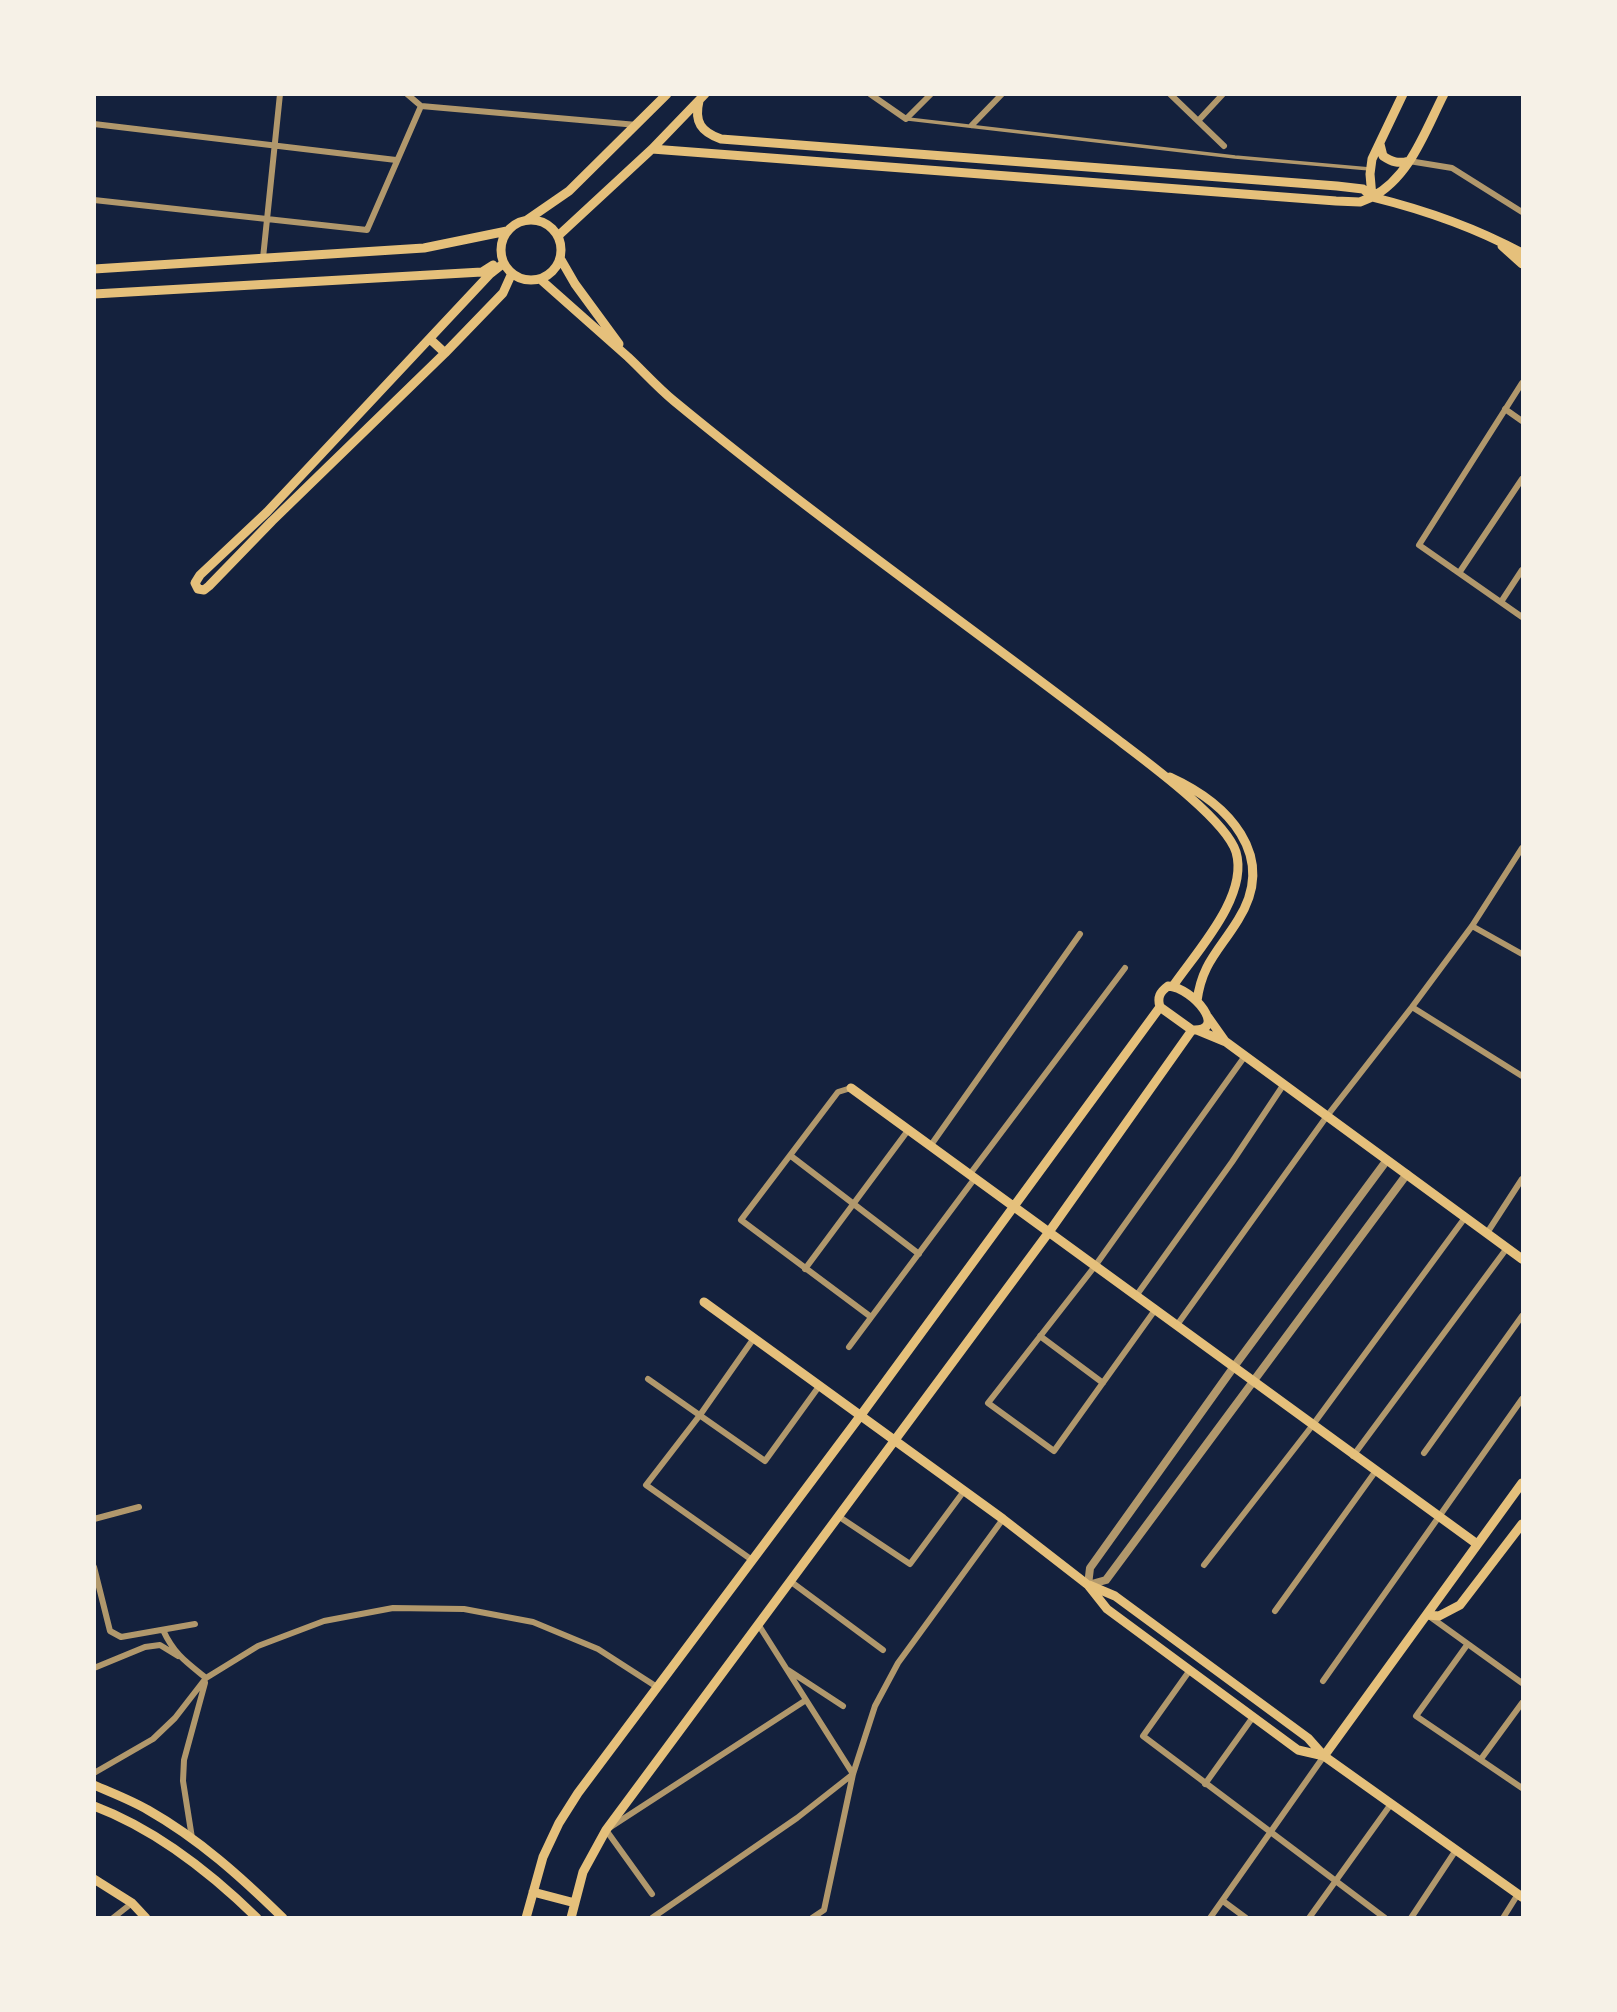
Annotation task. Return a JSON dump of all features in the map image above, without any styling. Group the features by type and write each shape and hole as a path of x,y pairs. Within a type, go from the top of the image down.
{"main road":[{"path":"527,220 547,224 558,236 561,247 560,258 553,271 540,279 526,279 512,273 503,261 501,244 508,231 569,191 667,94"},
{"path":"1372,197 1372,159 1403,94"},
{"path":"652,149 1360,202 1384,190 1403,171 1444,94"},
{"path":"558,236 652,149 702,98"},
{"path":"702,98 696,114 700,124 708,135 721,139 1363,189 1372,197 1418,208 1487,234 1522,253"},
{"path":"1380,142 1383,156 1392,162 1409,161"},
{"path":"986,174 987,159"},
{"path":"94,269 424,248 508,231"},
{"path":"1487,234 1522,264"},
{"path":"560,258 575,284 630,359"},
{"path":"94,294 482,272 503,261"},
{"path":"503,261 267,512 200,575 195,583 198,589 204,590 209,586 445,353 503,293 512,273"},
{"path":"540,279 671,399 781,487 1159,771 1210,815 1236,850 1239,865 1238,885 1229,905 1173,986"},
{"path":"430,339 445,353"},
{"path":"267,512 272,521"},
{"path":"1159,771 1213,802 1243,835 1251,855 1253,886 1247,904 1203,972 1198,1001"},
{"path":"526,1917 543,1857 559,1823 1160,1007 1160,994 1168,986 1186,992 1206,1011 1226,1042"},
{"path":"1160,1007 1195,1030 1226,1042 1522,1259"},
{"path":"571,1917 583,1872 606,1830 1049,1232 1195,1030 1207,1023 1208,1017"},
{"path":"851,1088 1476,1544"},
{"path":"704,1302 964,1490 1088,1584 1126,1604 1308,1738 1324,1756 1520,1896"},
{"path":"1324,1756 1522,1483"},
{"path":"1428,1615 1439,1616 1460,1605 1522,1524"},
{"path":"1088,1584 1107,1609 1298,1750 1324,1756"},
{"path":"94,1785 146,1809 192,1838 241,1877 283,1917"},
{"path":"94,1806 138,1827 188,1859 230,1891 257,1917"},
{"path":"94,1879 132,1903 146,1917"},
{"path":"533,1892 575,1903"}],"street":[{"path":"263,258 279,94"},
{"path":"407,94 421,106 637,125"},
{"path":"870,94 906,119 931,94"},
{"path":"972,125 1002,94"},
{"path":"1170,94 1224,146"},
{"path":"1198,121 1223,94"},
{"path":"94,200 367,230 421,106"},
{"path":"94,124 396,160"},
{"path":"1409,161 1452,168 1522,212"},
{"path":"1522,383 1419,545 1522,617"},
{"path":"1505,409 1522,421"},
{"path":"1459,573 1522,479"},
{"path":"1501,602 1522,570"},
{"path":"1177,1325 1327,1116 1472,926 1522,848"},
{"path":"1472,926 1522,954"},
{"path":"931,1145 1080,934"},
{"path":"849,1347 1125,968"},
{"path":"1412,1007 1522,1076"},
{"path":"1154,1310 1054,1451 988,1403 1095,1266 1245,1056"},
{"path":"1136,1296 1232,1163 1284,1084"},
{"path":"851,1088 838,1092 741,1220 872,1317"},
{"path":"805,1269 909,1129"},
{"path":"791,1156 919,1254"},
{"path":"1387,1160 1090,1568 1088,1584 1106,1580 1407,1174"},
{"path":"1487,1233 1522,1179"},
{"path":"1204,1565 1312,1426 1464,1219"},
{"path":"1353,1456 1507,1248"},
{"path":"1424,1453 1522,1316"},
{"path":"1040,1336 1103,1383"},
{"path":"752,1560 646,1485 754,1338"},
{"path":"648,1379 765,1461 820,1385"},
{"path":"1323,1681 1522,1399"},
{"path":"1275,1611 1375,1472"},
{"path":"838,1516 909,1564 964,1490"},
{"path":"94,1519 139,1507"},
{"path":"812,1917 824,1910 853,1774 874,1706 898,1663 1003,1519"},
{"path":"94,1567 110,1631 121,1637 195,1624"},
{"path":"790,1581 883,1650"},
{"path":"94,1773 153,1739 175,1718 206,1678 258,1646 324,1621 393,1608 464,1609 533,1622 598,1649 657,1687"},
{"path":"1428,1615 1522,1683"},
{"path":"758,1624 853,1774"},
{"path":"163,1630 178,1656"},
{"path":"94,1668 145,1647 160,1644 206,1678"},
{"path":"1467,1645 1416,1716 1522,1788"},
{"path":"786,1669 843,1706"},
{"path":"1189,1670 1143,1736 1385,1917"},
{"path":"192,1838 183,1781 184,1760 206,1678"},
{"path":"652,1894 606,1830 806,1700"},
{"path":"1481,1759 1522,1703"},
{"path":"1205,1784 1253,1717"},
{"path":"1210,1917 1324,1756"},
{"path":"652,1917 797,1818 853,1774"},
{"path":"1309,1917 1391,1804"},
{"path":"1411,1917 1455,1850"},
{"path":"1503,1917 1520,1896"},
{"path":"1223,1901 1246,1917"},
{"path":"113,1917 132,1903"}],"lane":[{"path":"906,119 1234,158 1371,169"}]}
